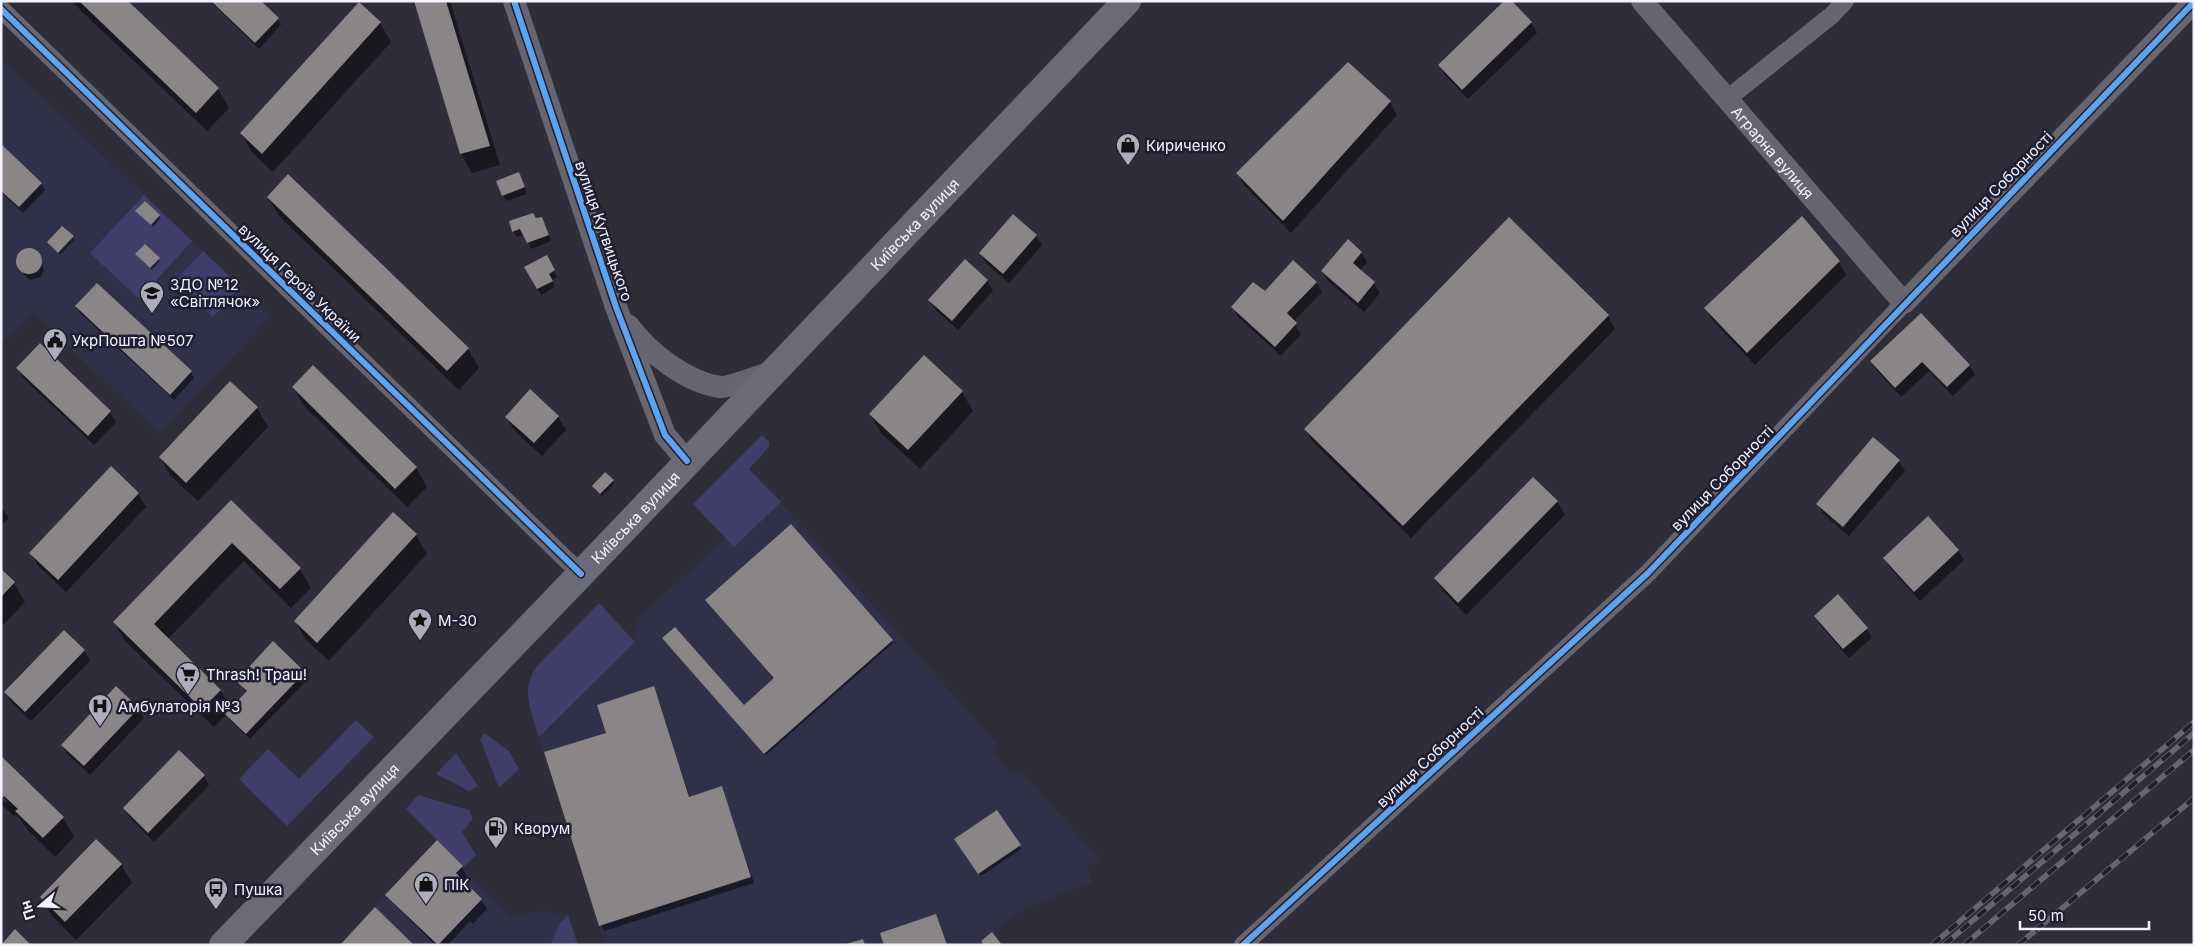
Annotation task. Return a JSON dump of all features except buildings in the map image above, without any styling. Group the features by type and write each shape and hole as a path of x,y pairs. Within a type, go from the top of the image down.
{"main road":[{"name":"Київська вулиця","path":"223,945 581,574 1127,1"}],"street":[{"name":"вулиця Кутвицького","path":"514,1 616,306 665,435 687,461"},
{"name":"Аграрна вулиця","path":"1642,1 1904,303"},
{"path":"1726,99 1832,15 1846,1"},
{"name":"вулиця Соборності","path":"1243,945 1648,573 1904,303 2194,2"},
{"name":"вулиця Героїв України","path":"1,9 581,574"},
{"path":"616,306 637,337 658,357 687,376 722,388 772,372"}],"shaded area":[{"path":"1,58 271,316 160,434 33,313 1,346"},
{"path":"144,195 192,241 139,299 90,253"},
{"path":"203,251 241,287 213,317 175,281"},
{"path":"762,435 769,442 769,447 749,469 781,502 734,547 693,504"},
{"path":"773,494 996,742 995,753 1010,773 1022,772 1101,860 1088,866 1093,883 1026,907 981,941 984,945 606,945 539,737 635,642 637,619"},
{"path":"599,603 635,642 539,737 529,701 528,692 532,675 537,666"},
{"path":"356,720 374,737 287,826 239,779 268,749 299,779"},
{"path":"484,733 509,751 519,769 499,788 480,739"},
{"path":"456,753 478,786 469,791 436,774"},
{"path":"418,795 469,810 473,819 462,832 476,855 464,867 406,809"},
{"path":"437,840 510,916 543,911 568,915 578,945 414,945 375,907"},
{"path":"568,915 578,945 550,945 560,923"}],"railway":[{"path":"1932,945 2194,722"},
{"path":"1944,945 2194,733"},
{"path":"1964,945 2194,750"},
{"path":"2018,945 2194,798"}],"cycle path":[{"path":"514,1 616,307 665,435 687,461"},
{"path":"1243,945 1648,573 2194,2"},
{"path":"1,9 581,574"}],"place":[{"name":"Кириченко","path":"1128,166"},
{"name":"ЗДО №12 «Світлячок»","path":"152,314"},
{"name":"УкрПошта №507","path":"55,361"},
{"name":"М-30","path":"420,641"},
{"name":"Thrash! Траш!","path":"188,695"},
{"name":"Амбулаторія №3","path":"100,727"},
{"name":"Кворум","path":"496,849"},
{"name":"ПІК","path":"426,905"},
{"name":"Пушка","path":"216,910"}]}
